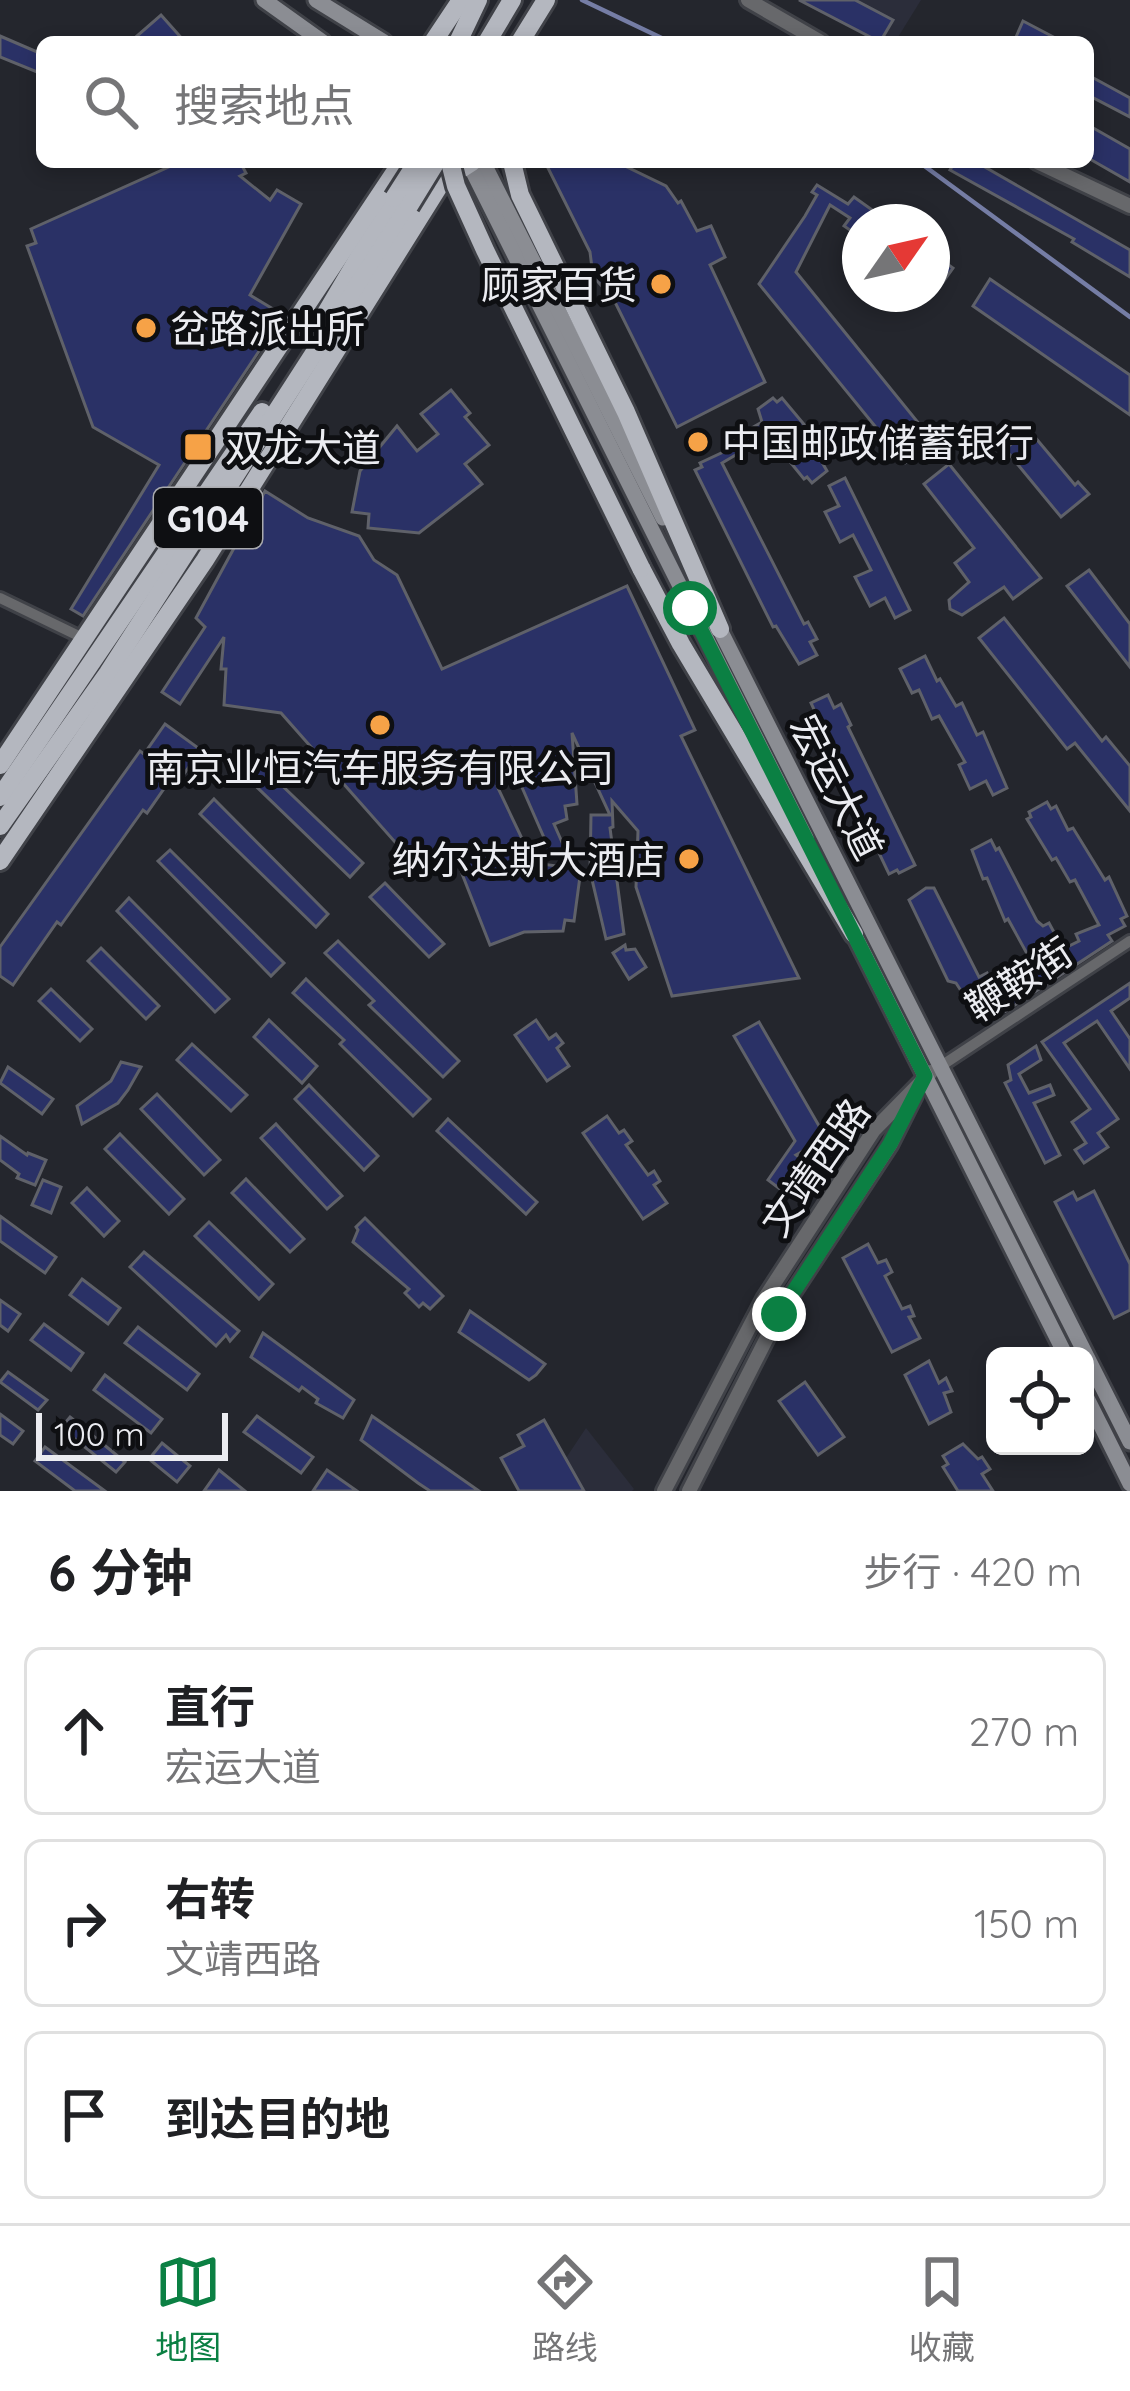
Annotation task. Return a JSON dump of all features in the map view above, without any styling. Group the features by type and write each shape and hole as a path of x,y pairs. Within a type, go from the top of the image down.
{"highway":[{"path":"437,36 461,0"},
{"path":"461,36 478,0"},
{"path":"491,36 512,0"},
{"path":"511,36 531,0"},
{"path":"526,36 547,0"},
{"name":"G104","path":"0,765 400,168"},
{"name":"G104","path":"0,797 307,345 400,168"},
{"path":"408,168 413,173 442,168"},
{"name":"G104","path":"0,861 205,560 457,168"},
{"name":"G104","path":"0,826 457,168"},
{"path":"459,168 456,186 485,250 641,568 681,644 854,934"},
{"path":"513,168 520,195 626,412 720,629"}],"main road":[{"path":"264,0 315,36"},
{"path":"316,0 374,36"},
{"name":"宏运大道","path":"461,168 720,629 1130,1442"},
{"name":"宏运大道","path":"461,168 1061,1347"},
{"path":"1094,1412 1130,1484"}],"street":[{"path":"748,0 811,36"},
{"path":"1050,168 1130,206"},
{"path":"0,598 85,640"},
{"name":"鞭鞍街","path":"940,1066 1130,941"},
{"name":"文靖西路","path":"664,1491 764,1299 874,1130 940,1066"},
{"name":"文靖西路","path":"689,1491 779,1314 890,1144 925,1076"}],"shaded area":[{"path":"810,0 921,0 899,36 883,36"},
{"path":"586,1428 634,1489 632,1491 544,1491"}],"building":[{"path":"799,0 855,0 893,20 884,36 868,36"},
{"path":"161,15 180,36 137,36"},
{"path":"1023,21 1052,36 1016,36"},
{"path":"0,36 36,51 36,72 0,57"},
{"path":"1094,78 1130,98 1130,117 1094,98"},
{"path":"1094,128 1130,149 1130,182 1094,161"},
{"name":"岔路派出所","path":"167,168 243,168 246,173 240,176 270,200 277,190 301,204 250,295 283,315 83,616 71,609 159,465 93,427 27,246 36,243 31,229"},
{"name":"顾家百货","path":"548,168 629,168 666,186 681,201 697,231 711,226 725,257 710,265 765,382 677,427 614,300 593,276 590,252"},
{"path":"986,168 1130,250 1130,277 1072,242 1074,239 950,170"},
{"path":"817,185 848,204 842,204 842,213 830,205 796,272 933,441 905,463 759,284 805,216 817,195 812,192"},
{"path":"990,279 1130,375 1130,415 973,306"},
{"path":"451,390 470,413 465,417 489,445 465,464 482,484 419,533 368,528 369,514 352,512 360,471 397,426 417,451 438,434 421,414"},
{"path":"773,398 777,402 782,398 812,434 829,459 823,464 827,471 812,483 804,479 791,463 797,459 773,433 722,463 804,624 808,622 817,639 810,642 817,655 799,664 773,627 695,470 734,447 729,441 762,422 758,409"},
{"path":"1029,430 1075,485 1078,482 1089,494 1061,517 1005,449"},
{"path":"949,464 1041,578 1013,599 1004,587 962,615 950,609 949,600 969,582 955,563 974,548 924,484"},
{"path":"845,478 910,610 895,618 885,598 870,606 855,577 871,570 853,535 840,542 825,512 839,506 829,486"},
{"path":"265,491 308,518 359,536 374,560 397,575 442,669 627,586 695,730 681,736 799,978 672,996 636,887 638,831 612,801 610,828 624,934 606,939 590,871 591,815 610,815 572,733 577,804 565,806 567,819 554,824 565,849 533,863 581,869 574,921 565,920 563,931 524,932 490,945 457,861 425,876 281,713 224,705 224,637 180,704 162,692 205,627 196,618","holes":["517,776 545,840 526,847 497,786"]},
{"path":"1089,570 1130,624 1130,667 1067,586"},
{"path":"1004,618 1102,741 1106,737 1130,766 1130,811 1075,743 1067,749 979,638"},
{"path":"925,656 956,706 962,703 977,735 983,732 1007,788 993,795 986,781 970,789 959,765 965,762 939,716 932,719 919,690 912,693 900,669"},
{"path":"828,695 834,708 841,704 915,865 899,873 889,874 814,717 811,703"},
{"path":"165,724 201,750 181,778 175,773 147,813 143,810 13,985 0,976 0,947 140,751 144,754"},
{"path":"249,754 363,863 350,877 236,767"},
{"path":"214,799 328,914 316,927 200,814"},
{"path":"1047,802 1051,809 1056,806 1068,830 1073,828 1105,880 1109,877 1127,916 1121,919 1125,926 1108,935 1112,941 1006,1011 1002,1003 976,1014 956,983 948,981 909,900 934,888 979,977 987,973 997,994 1017,985 1009,969 1030,959 1008,919 1005,921 972,850 991,840 1037,921 1043,926 1049,923 1063,949 1079,941 1076,934 1099,925 1075,880 1070,882 1056,858 1052,860 1027,819 1029,812"},
{"path":"170,850 284,963 271,976 158,861"},
{"path":"385,883 444,944 429,957 370,897"},
{"path":"129,898 229,999 215,1012 117,911"},
{"path":"338,941 459,1061 443,1077 369,1005 374,1001 325,953"},
{"path":"625,945 626,950 635,949 646,967 629,979 613,953"},
{"path":"101,948 159,1006 146,1019 88,961"},
{"path":"306,979 430,1099 413,1116 340,1044 344,1040 293,993"},
{"path":"1130,983 1130,998 1111,1011 1130,1039 1130,1069 1097,1021 1064,1043 1118,1119 1098,1133 1108,1147 1084,1163 1075,1150 1086,1143 1072,1122 1090,1109 1042,1042"},
{"path":"51,989 92,1029 80,1041 39,1001"},
{"path":"269,1020 317,1066 302,1083 254,1037"},
{"path":"536,1020 549,1039 556,1034 563,1043 557,1048 569,1066 547,1081 515,1035"},
{"path":"759,1022 826,1138 796,1155 805,1162 784,1192 768,1180 795,1141 734,1036"},
{"path":"192,1044 247,1095 231,1111 177,1060"},
{"path":"1036,1046 1041,1060 1019,1074 1029,1093 1050,1085 1054,1095 1034,1103 1060,1155 1045,1163 1005,1083 1011,1080 1008,1065"},
{"path":"121,1062 141,1067 128,1090 118,1103 82,1124 77,1106 111,1081"},
{"path":"8,1067 53,1099 42,1114 0,1083"},
{"path":"309,1085 378,1156 364,1170 295,1099"},
{"path":"157,1094 220,1160 204,1175 141,1109"},
{"path":"607,1116 632,1141 626,1145 648,1175 654,1171 660,1181 654,1185 667,1203 643,1219 583,1133"},
{"path":"448,1119 537,1202 526,1214 437,1131"},
{"path":"276,1124 342,1196 327,1209 261,1138"},
{"path":"120,1134 184,1199 169,1214 105,1149"},
{"path":"0,1136 27,1155 46,1160 35,1185 17,1178 19,1174 0,1160"},
{"path":"246,1179 304,1239 290,1252 232,1193"},
{"path":"43,1180 61,1187 51,1213 32,1205"},
{"path":"87,1188 119,1221 104,1236 72,1203"},
{"path":"1094,1191 1130,1264 1130,1310 1114,1318 1055,1202 1073,1192 1077,1200"},
{"path":"0,1216 56,1257 45,1273 0,1241"},
{"path":"365,1218 443,1296 430,1309 423,1303 419,1307 405,1293 409,1289 353,1242 356,1227"},
{"path":"209,1222 273,1284 259,1299 195,1236"},
{"path":"868,1244 878,1263 886,1260 892,1272 885,1276 902,1309 910,1306 914,1316 909,1317 920,1338 892,1352 843,1258"},
{"path":"144,1252 239,1331 230,1341 226,1335 216,1346 130,1267"},
{"path":"82,1279 120,1308 108,1324 70,1295"},
{"path":"0,1300 20,1314 8,1331 0,1325"},
{"path":"470,1311 545,1364 536,1375 529,1380 459,1332"},
{"path":"44,1324 83,1353 71,1370 31,1340"},
{"path":"138,1327 199,1374 187,1390 125,1343"},
{"path":"263,1333 354,1400 343,1418 251,1357"},
{"path":"929,1361 939,1383 946,1378 952,1391 944,1393 951,1412 929,1424 905,1375"},
{"path":"8,1372 47,1400 38,1410 0,1382"},
{"path":"105,1375 162,1419 151,1433 94,1390"},
{"path":"805,1382 844,1437 818,1455 779,1401"},
{"path":"0,1414 23,1431 13,1444 0,1435"},
{"path":"257,1416 313,1457 301,1473 244,1432"},
{"path":"372,1416 479,1491 430,1491 418,1483 361,1440"},
{"path":"70,1417 125,1462 116,1472 61,1428"},
{"path":"544,1420 584,1491 519,1491 501,1458 524,1446 518,1435"},
{"path":"162,1443 190,1466 177,1482 149,1459"},
{"path":"963,1444 990,1469 982,1474 993,1491 958,1491 943,1467 948,1464 943,1456"},
{"path":"45,1447 105,1491 75,1491 35,1461"},
{"path":"219,1470 245,1491 204,1491"},
{"path":"327,1470 357,1491 313,1491"}],"waterway":[{"path":"582,0 657,36"},
{"path":"927,168 1130,317"}],"place":[{"name":"顾家百货","path":"661,284"},
{"name":"岔路派出所","path":"146,328"},
{"name":"中国邮政储蓄银行","path":"698,442"},
{"name":"双龙大道","path":"198,447"},
{"name":"南京业恒汽车服务有限公司","path":"380,725"},
{"name":"纳尔达斯大酒店","path":"689,859"}],"route":[{"path":"690,608 925,1076 890,1144 779,1314"}]}
